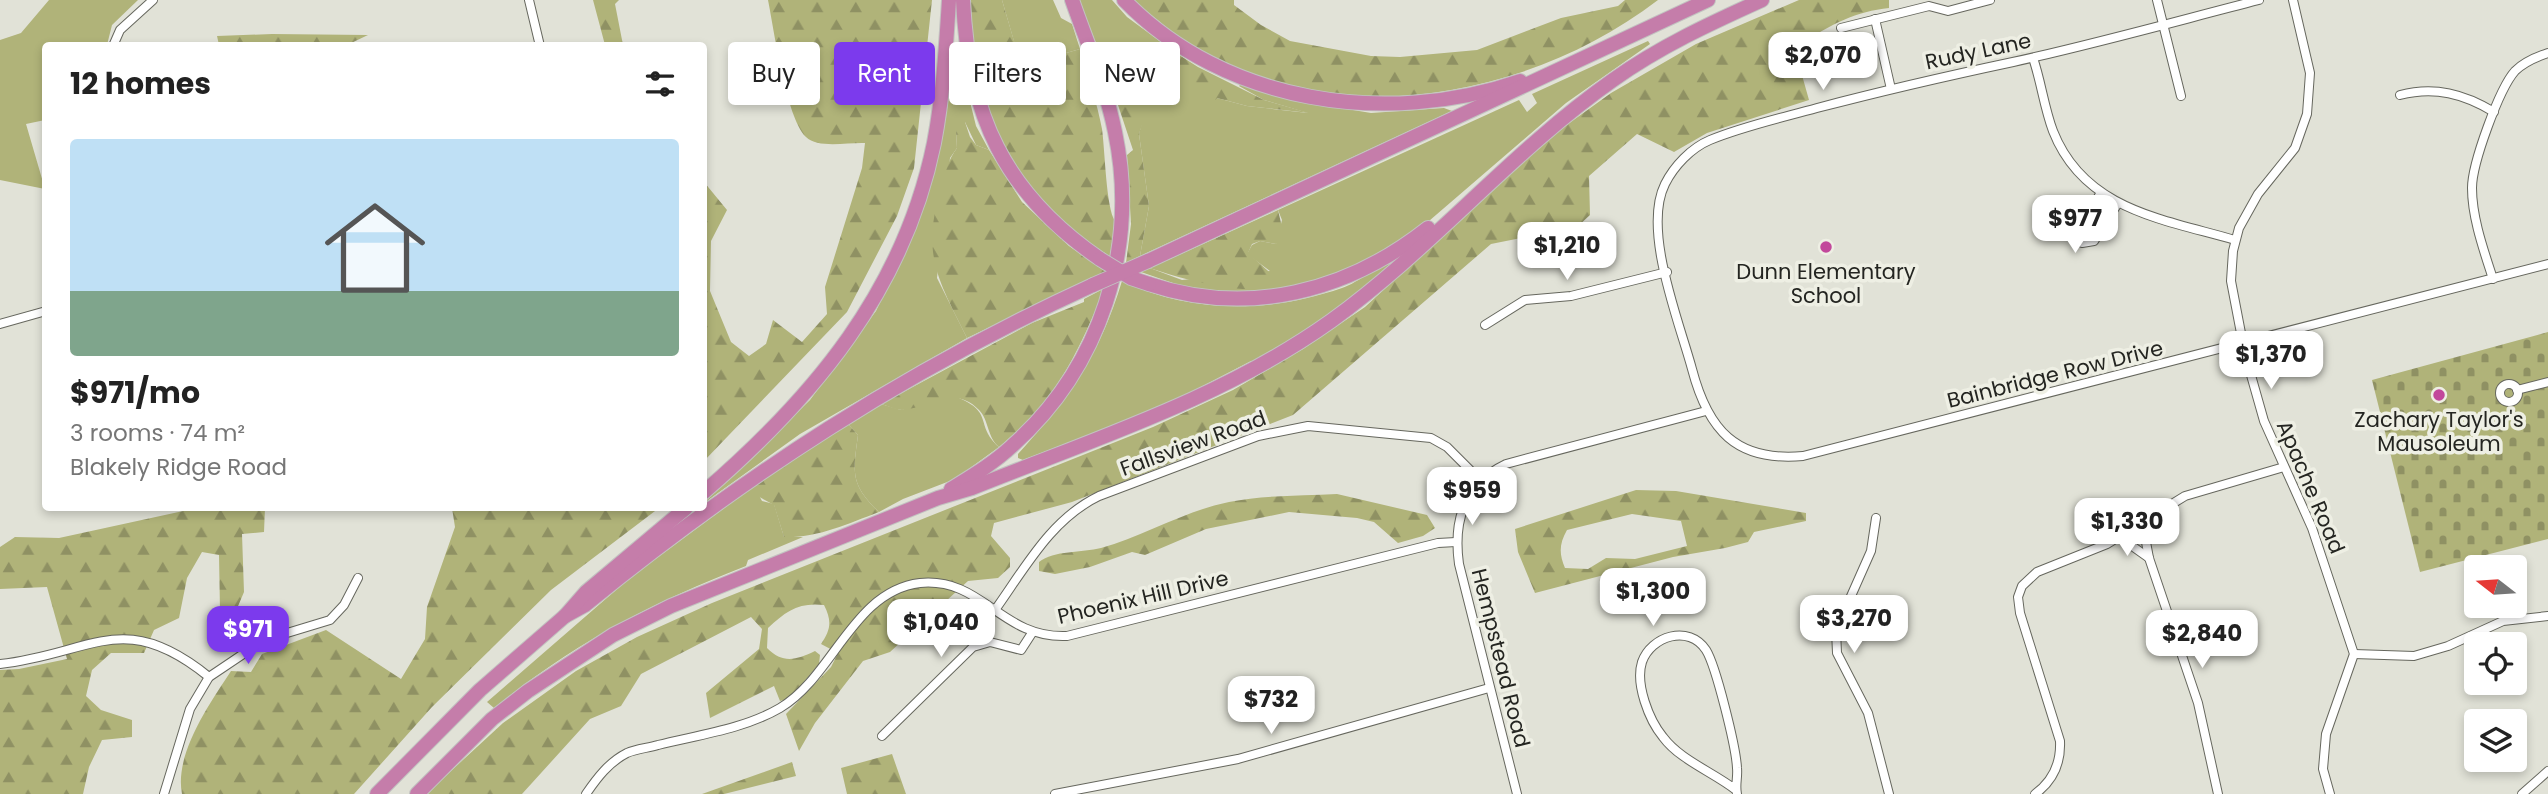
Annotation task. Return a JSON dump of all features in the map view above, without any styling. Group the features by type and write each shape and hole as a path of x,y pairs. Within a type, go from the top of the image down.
{"highway":[{"path":"707,489 769,434 817,382 859,325 892,266 923,183 933,145 944,75 949,0"},
{"path":"963,0 972,82 985,123 1014,179 1047,217 1100,259 1131,278 1149,284 1206,298 1235,300 1289,296 1315,289 1368,268 1394,253 1482,183 1496,177"},
{"path":"939,498 1011,447 1052,404 1085,354 1106,307 1121,237 1120,160 1109,109 1072,0"},
{"path":"1124,0 1149,22 1205,60 1249,80 1317,99 1394,104 1436,101 1503,87 1564,66"},
{"path":"707,509 805,442 960,350 1093,285 1709,0"},
{"path":"416,794 501,712 573,659 613,635 671,606 1175,407 1253,370 1355,303 1496,177 1614,79 1678,40 1762,0"},
{"path":"377,794 480,690 565,616 586,592 682,511"},
{"path":"565,616 585,605 704,511"}],"street":[{"path":"115,42 120,30 153,0"},
{"path":"529,0 539,42"},
{"path":"1841,28 1929,6 1948,11 1990,0"},
{"path":"2157,0 2181,96"},
{"name":"Rudy Lane","path":"1706,411 1698,393 1657,226 1658,209 1666,183 1687,155 1701,144 1721,136 1891,89 2032,58 2259,0"},
{"name":"Apache Road","path":"2293,0 2310,73 2307,114 2295,148 2248,208 2235,240 2231,281 2264,421 2312,528 2354,654"},
{"path":"1875,19 1891,89"},
{"path":"2493,279 2473,206 2472,188 2478,159 2494,112 2516,70 2532,58 2548,52"},
{"path":"2032,58 2046,108 2062,149 2082,177 2100,194 2118,203 2235,240"},
{"path":"2400,94 2426,90 2446,92 2494,112"},
{"path":"2100,194 2078,230 2077,236 2082,243 2094,241 2118,203"},
{"name":"Bainbridge Row Drive","path":"1706,411 1720,431 1742,447 1768,456 1803,456 2548,264"},
{"path":"1485,325 1525,300 1571,296 1667,272"},
{"path":"0,324 42,312"},
{"path":"2517,390 2548,382"},
{"name":"Hempstead Road","path":"1517,794 1489,688 1456,542 1462,508 1481,481 1501,466 1522,458 1706,411"},
{"name":"Fallsview Road","path":"995,610 1049,534 1077,507 1112,491 1282,429 1323,426 1431,438 1447,447 1481,481"},
{"path":"2035,794 2057,768 2060,741 2020,613 2020,592 2024,582 2037,572 2091,552 2185,496 2284,467"},
{"path":"1876,519 1871,551 1836,630 1835,644 1868,713 1889,794"},
{"path":"2142,520 2149,558 2198,703 2218,794"},
{"path":"2118,537 2149,558"},
{"name":"Phoenix Hill Drive","path":"586,794 597,778 629,752 749,721 780,708 807,685 875,604 896,590 923,583 958,587 1032,633 1052,636 1073,634 1438,543 1456,542"},
{"path":"164,794 190,709 209,677 264,640 330,620 344,605 358,578"},
{"path":"2330,794 2323,769 2326,734 2354,654 2414,656 2448,646 2503,621 2548,616"},
{"path":"881,736 973,647 990,642 1021,650 1032,633"},
{"path":"1673,636 1692,638 1708,654 1737,767 1736,792 1671,746 1656,726 1640,676 1646,654 1660,640 1673,636"},
{"path":"0,663 22,661 107,638 145,641 166,647 209,677"},
{"path":"1055,794 1238,760 1489,688"},
{"path":"2522,794 2548,771"}],"green space":[{"path":"49,0 138,0 112,25 108,42 42,42 42,121 26,124 42,179 42,188 0,180 0,40 21,33"},
{"path":"593,0 619,0 615,4 622,42 604,42"},
{"path":"768,0 932,0 928,42 834,42 834,105 921,105 914,168 897,216 847,312 707,458 707,186 727,210 711,241 710,291 731,342 749,356 766,344 773,320 802,342 827,314 825,287 862,168 865,143 834,144 811,141 799,127 790,105 820,105 820,42 776,42"},
{"path":"968,0 1002,0 1014,42 973,42"},
{"path":"1002,0 1053,0 1061,18 1072,24 1080,49 1066,53 1066,42 1014,42"},
{"path":"1079,0 1112,0 1127,17 1161,42 1095,42"},
{"path":"1132,0 1234,0 1234,5 1261,25 1290,41 1371,56 1400,57 1477,50 1561,18 1618,6 1625,0 1658,0 1624,24 1549,62 1468,87 1385,97 1343,96 1309,91 1241,70 1190,45"},
{"path":"1799,0 1889,0 1889,8 1844,20 1804,42 1798,61 1809,100 1707,133 1674,152 1637,134 1589,176 1590,215 1577,227 1491,244 1293,415 1072,502 994,523 991,536 1010,558 1010,567 998,578 968,581 890,652 863,661 815,723 799,751 786,714 831,667 838,653 821,644 829,625 824,605 800,606 768,628 767,648 773,653 790,659 815,651 820,655 819,664 790,698 780,701 774,686 710,718 706,693 759,649 762,629 751,617 641,674 621,706 590,719 522,794 426,794 503,723 576,671 637,637 712,603 1153,427 1233,390 1303,349 1365,307 1550,137 1611,93 1696,44"},
{"path":"368,35 353,42 218,42 217,36"},
{"path":"1648,41 1650,44 1566,103 1422,227 1349,272 1255,296 1190,289 1141,272 1150,268 1182,280 1270,271 1247,254 1252,245 1260,241 1276,244 1282,220 1278,210 1519,100 1527,112 1537,103 1532,94"},
{"path":"1080,49 1080,105 1096,105 1102,129 1108,192 1115,221 1110,257 1056,219 1006,156 986,105 1066,105 1066,53"},
{"path":"1180,56 1264,100 1309,113 1247,106 1217,98 1210,107 1199,102 1180,81"},
{"path":"1180,68 1217,98 1247,106 1308,113 1264,100 1239,86 1241,84 1287,99 1371,113 1444,108 1452,111 1140,256 1149,206 1139,134 1142,123 1138,105 1180,105"},
{"path":"949,95 949,105 971,105 976,126 989,150 976,145 965,122 956,132 957,148 950,158 937,278 967,338 800,434 707,501 810,400 876,311 907,247"},
{"path":"1118,105 1149,105 1139,134 1149,206 1140,256 1126,263 1131,224 1127,155 1133,150"},
{"path":"959,121 965,122 976,145 989,150 1022,202 1069,246 1106,272 967,338 941,282 933,249 935,211 947,167 957,148 956,132"},
{"path":"1278,210 1284,236 1276,244 1260,241 1252,244 1248,253 1278,280 1269,286 1254,289 1216,286 1150,268"},
{"path":"1395,263 1315,325 1257,362 1251,361 1166,405 1023,460 1018,458 1018,454 1068,394 1093,354 1122,281 1176,300 1231,306 1259,305 1287,302 1342,288 1381,267"},
{"path":"1105,288 1063,375 1036,412 999,447 992,438 982,414 970,402 951,398 902,410 881,404 1032,323 1084,302 1084,299"},
{"path":"2548,332 2548,539 2486,555 2464,555 2464,561 2420,572 2372,380"},
{"path":"952,395 975,407 991,439 999,447 955,479 903,499 879,512 858,485 855,459 858,435 848,424 881,404 901,410"},
{"path":"848,424 858,435 855,469 858,485 879,512 821,533 784,537 774,505 752,493 754,486"},
{"path":"754,486 762,501 774,504 784,537 803,537 748,560 746,566 677,595 614,626 554,663 494,708 487,702 631,577"},
{"path":"1636,490 1676,491 1806,513 1806,521 1754,532 1748,542 1673,557 1535,593 1518,552 1515,529","holes":["1632,514 1681,521 1687,546 1635,559 1606,558 1588,569 1565,568 1563,563 1561,544 1567,530"]},
{"path":"1337,494 1427,515 1435,528 1423,536 1398,543 1374,522 1289,512 1206,529 1145,555 1132,552 1090,567 1055,574 1039,571 1039,562 1052,555 1101,548 1212,506 1255,498"},
{"path":"183,511 265,511 264,532 242,534 244,592 236,611 220,611 219,555 202,552 187,578 179,618 154,630 144,653 111,653 92,670 86,696 101,710 132,720 132,737 102,740 89,767 83,794 0,794 0,670 67,659 47,587 0,589 0,547 15,537 59,538"},
{"path":"452,511 655,511 551,590 432,707 354,794 182,794 183,762 204,713 231,671 251,672 262,654 326,630 401,679 425,639 427,607 455,527"},
{"path":"892,754 906,794 847,794 841,768"},
{"path":"792,762 796,776 724,794 702,794"}],"place":[{"name":"Dunn Elementary School","path":"1826,247"},
{"name":"Zachary Taylor's Mausoleum","path":"2439,395"}]}
